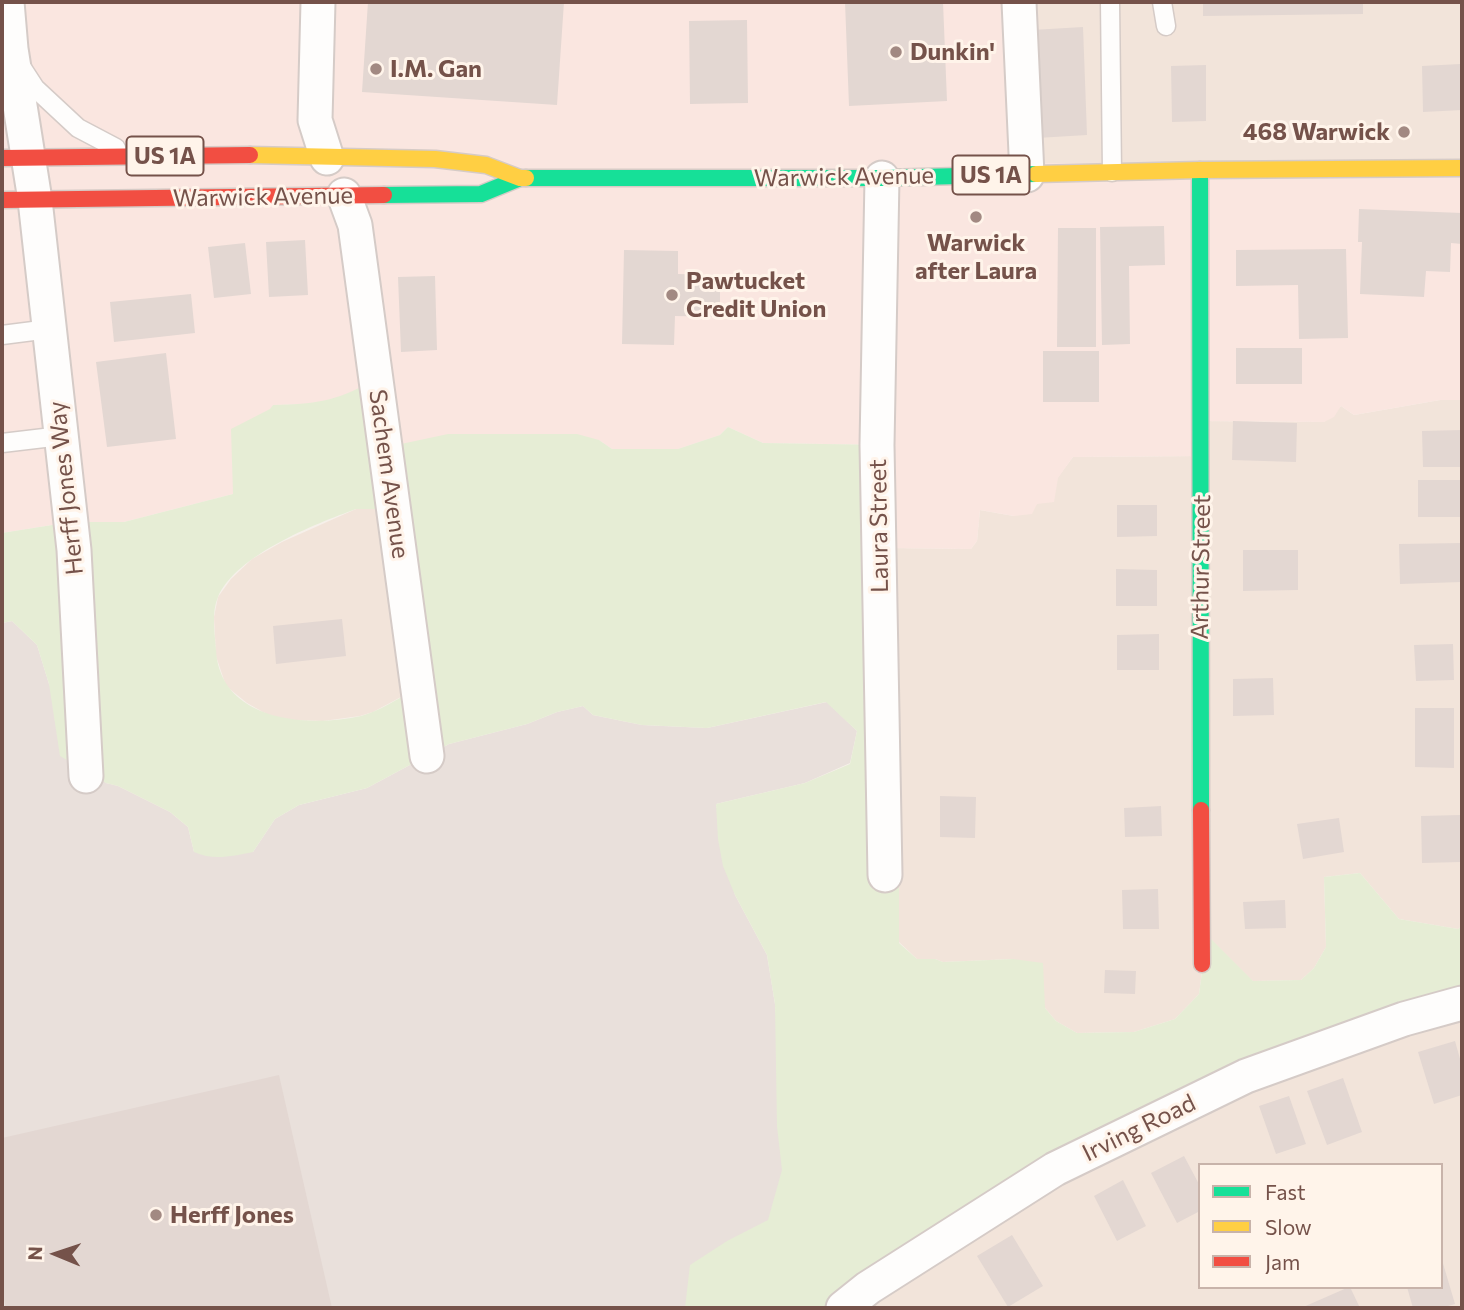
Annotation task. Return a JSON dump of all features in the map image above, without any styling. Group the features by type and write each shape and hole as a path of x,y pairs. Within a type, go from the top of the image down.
{"main road":[{"name":"Warwick Avenue","path":"15,157 239,155 435,159 486,165 520,178 882,178 1200,170 1462,168"},
{"name":"Arthur Street","path":"1200,170 1202,964"},
{"name":"Warwick Avenue","path":"2,200 481,194 520,178"}],"street":[{"name":"Herff Jones Way","path":"7,2 6,55 15,157 35,200 74,550 86,776"},
{"path":"318,2 315,120 327,158"},
{"path":"1019,2 1027,175"},
{"name":"Laura Street","path":"882,178 877,445 885,875"},
{"name":"Sachem Avenue","path":"344,195 355,225 427,756"},
{"name":"Irving Road","path":"844,1308 869,1288 1055,1169 1246,1076 1404,1019 1462,1003"}],"lane":[{"path":"1110,2 1112,172"},
{"path":"1162,2 1166,26"},
{"path":"6,55 35,88 78,128 132,156"},
{"path":"2,335 49,329"},
{"path":"2,443 61,436"}],"shaded area":[{"path":"2,2 1015,2 1023,163 1462,166 1462,400 1440,400 1354,415 1341,406 1334,417 1324,422 1202,421 1198,456 1073,457 1058,478 1054,502 1037,504 1032,514 1014,516 980,510 977,541 971,549 890,548 887,445 763,443 728,427 720,435 678,449 612,449 599,440 387,447 372,381 348,395 315,404 273,405 233,494 124,522 71,522 2,533"},
{"path":"1015,2 1462,2 1462,166 1027,172"},
{"path":"1440,400 1462,400 1462,926 1458,929 1399,919 1360,873 1324,877 1326,947 1314,968 1301,980 1253,981 1203,964 1199,994 1175,1019 1134,1032 1077,1033 1056,1021 1013,959 943,962 917,959 899,942 890,548 971,549 977,541 980,510 1014,516 1037,504 1073,457 1198,456 1202,421 1324,422 1341,406 1354,415"},
{"path":"356,509 389,509 414,690 360,716 323,721 290,720 270,716 247,703 226,686 216,656 214,617 218,597 231,579 252,559 282,542"},
{"path":"12,621 37,645 49,684 106,783 118,786 170,812 188,827 194,852 253,852 275,819 299,805 367,788 449,744 527,724 557,712 583,706 593,715 642,725 707,728 827,702 857,731 850,763 805,783 716,804 735,895 767,955 775,1004 787,1160 777,1220 690,1308 2,1308 2,623"},
{"path":"1462,1000 1462,1308 836,1308 1047,1168"}],"green space":[{"path":"372,381 387,447 448,434 577,434 599,440 612,449 678,449 720,435 728,427 763,443 887,445 899,855 899,943 917,959 943,962 1013,959 1043,963 1045,1008 1056,1021 1077,1033 1134,1032 1175,1019 1199,994 1207,935 1253,981 1301,980 1314,968 1326,947 1324,877 1360,873 1399,919 1458,929 1462,926 1462,1000 1240,1075 836,1308 685,1308 690,1265 727,1241 768,1220 782,1170 777,1126 775,1004 767,955 723,866 716,804 805,783 850,764 857,731 826,702 707,728 642,725 593,715 583,706 449,744 367,788 299,805 275,819 253,852 223,857 201,855 194,852 188,827 170,812 118,786 106,783 60,756 49,684 37,645 12,621 2,623 2,533 71,522 124,522 233,494 231,429 273,405 324,400","holes":["356,509 388,509 414,690 368,714 339,720 292,719 249,705 233,692 221,674 216,650 215,610 218,597 227,582 259,555 299,532"]}],"building":[{"path":"368,2 564,2 557,105 362,92"},
{"name":"Dunkin'","path":"845,2 943,2 947,101 849,106"},
{"path":"1203,2 1363,2 1363,14 1203,16"},
{"path":"747,20 748,103 690,104 689,21"},
{"path":"1083,27 1087,135 1037,138 1032,30"},
{"path":"1460,64 1462,110 1423,112 1422,66"},
{"path":"1206,65 1206,121 1172,122 1171,66"},
{"path":"1359,209 1462,213 1462,244 1451,243 1450,272 1426,271 1424,297 1360,294 1362,242 1358,242"},
{"path":"1164,226 1165,265 1129,266 1130,344 1102,345 1100,227"},
{"path":"1058,228 1096,228 1096,347 1057,347"},
{"path":"305,240 308,295 269,297 266,242"},
{"path":"245,243 251,294 214,298 208,247"},
{"path":"1346,249 1348,338 1299,339 1298,285 1236,286 1236,250"},
{"name":"Pawtucket Credit Union","path":"624,250 678,251 678,274 720,275 720,317 675,316 674,345 622,344"},
{"path":"435,276 437,350 401,352 398,277"},
{"path":"191,294 195,333 114,342 110,302"},
{"path":"1236,348 1302,348 1302,384 1236,384"},
{"path":"1043,351 1099,351 1099,402 1043,402"},
{"path":"166,353 176,439 107,447 96,362"},
{"path":"1233,421 1297,423 1296,462 1232,460"},
{"path":"1462,430 1462,467 1423,467 1422,431"},
{"path":"1418,480 1462,480 1462,517 1418,517"},
{"path":"1117,505 1157,505 1157,536 1117,537"},
{"path":"1462,543 1462,582 1400,584 1399,544"},
{"path":"1243,550 1298,550 1298,590 1243,591"},
{"path":"1116,569 1157,570 1157,606 1116,606"},
{"path":"342,619 346,656 276,664 273,626"},
{"path":"1159,634 1159,670 1117,670 1117,635"},
{"path":"1453,644 1454,680 1416,681 1414,645"},
{"path":"1273,678 1274,715 1233,716 1233,679"},
{"path":"1415,708 1454,708 1454,768 1415,767"},
{"path":"940,796 976,797 975,838 940,837"},
{"path":"1161,806 1162,836 1125,837 1124,808"},
{"path":"1460,815 1461,862 1422,863 1421,816"},
{"path":"1339,818 1344,852 1303,859 1297,824"},
{"path":"1158,889 1159,929 1123,929 1122,890"},
{"path":"1285,900 1286,928 1245,929 1243,902"},
{"path":"1105,970 1136,971 1135,994 1104,993"},
{"path":"1455,1041 1462,1066 1462,1095 1434,1104 1418,1052"},
{"name":"Herff Jones","path":"279,1075 332,1308 6,1308 2,1291 2,1138"},
{"path":"1343,1078 1362,1132 1327,1145 1307,1091"},
{"path":"1289,1096 1306,1144 1276,1154 1259,1106"},
{"path":"1184,1156 1198,1182 1198,1212 1177,1223 1151,1173"},
{"path":"1123,1180 1146,1226 1117,1241 1094,1196"},
{"path":"1012,1235 1043,1286 1008,1307 977,1256"},
{"path":"1443,1263 1455,1304 1441,1308 1413,1308 1408,1289 1443,1289"},
{"path":"1344,1289 1351,1289 1360,1308 1301,1308"}],"traffic: fast":[{"path":"1200,170 1201,810"},
{"path":"526,178 882,178 1036,174"},
{"path":"384,195 481,194 520,178"}],"traffic: slow":[{"path":"250,155 435,159 486,165 526,178"},
{"path":"1036,174 1462,168"}],"traffic: jam":[{"path":"2,158 250,155"},
{"path":"2,200 384,195"},
{"path":"1201,810 1202,964"}],"place":[{"name":"Dunkin'","path":"896,52"},
{"name":"I.M. Gan","path":"376,69"},
{"name":"468 Warwick","path":"1404,132"},
{"name":"Warwick after Laura","path":"976,217"},
{"name":"Pawtucket Credit Union","path":"672,295"},
{"name":"Herff Jones","path":"156,1215"}]}
